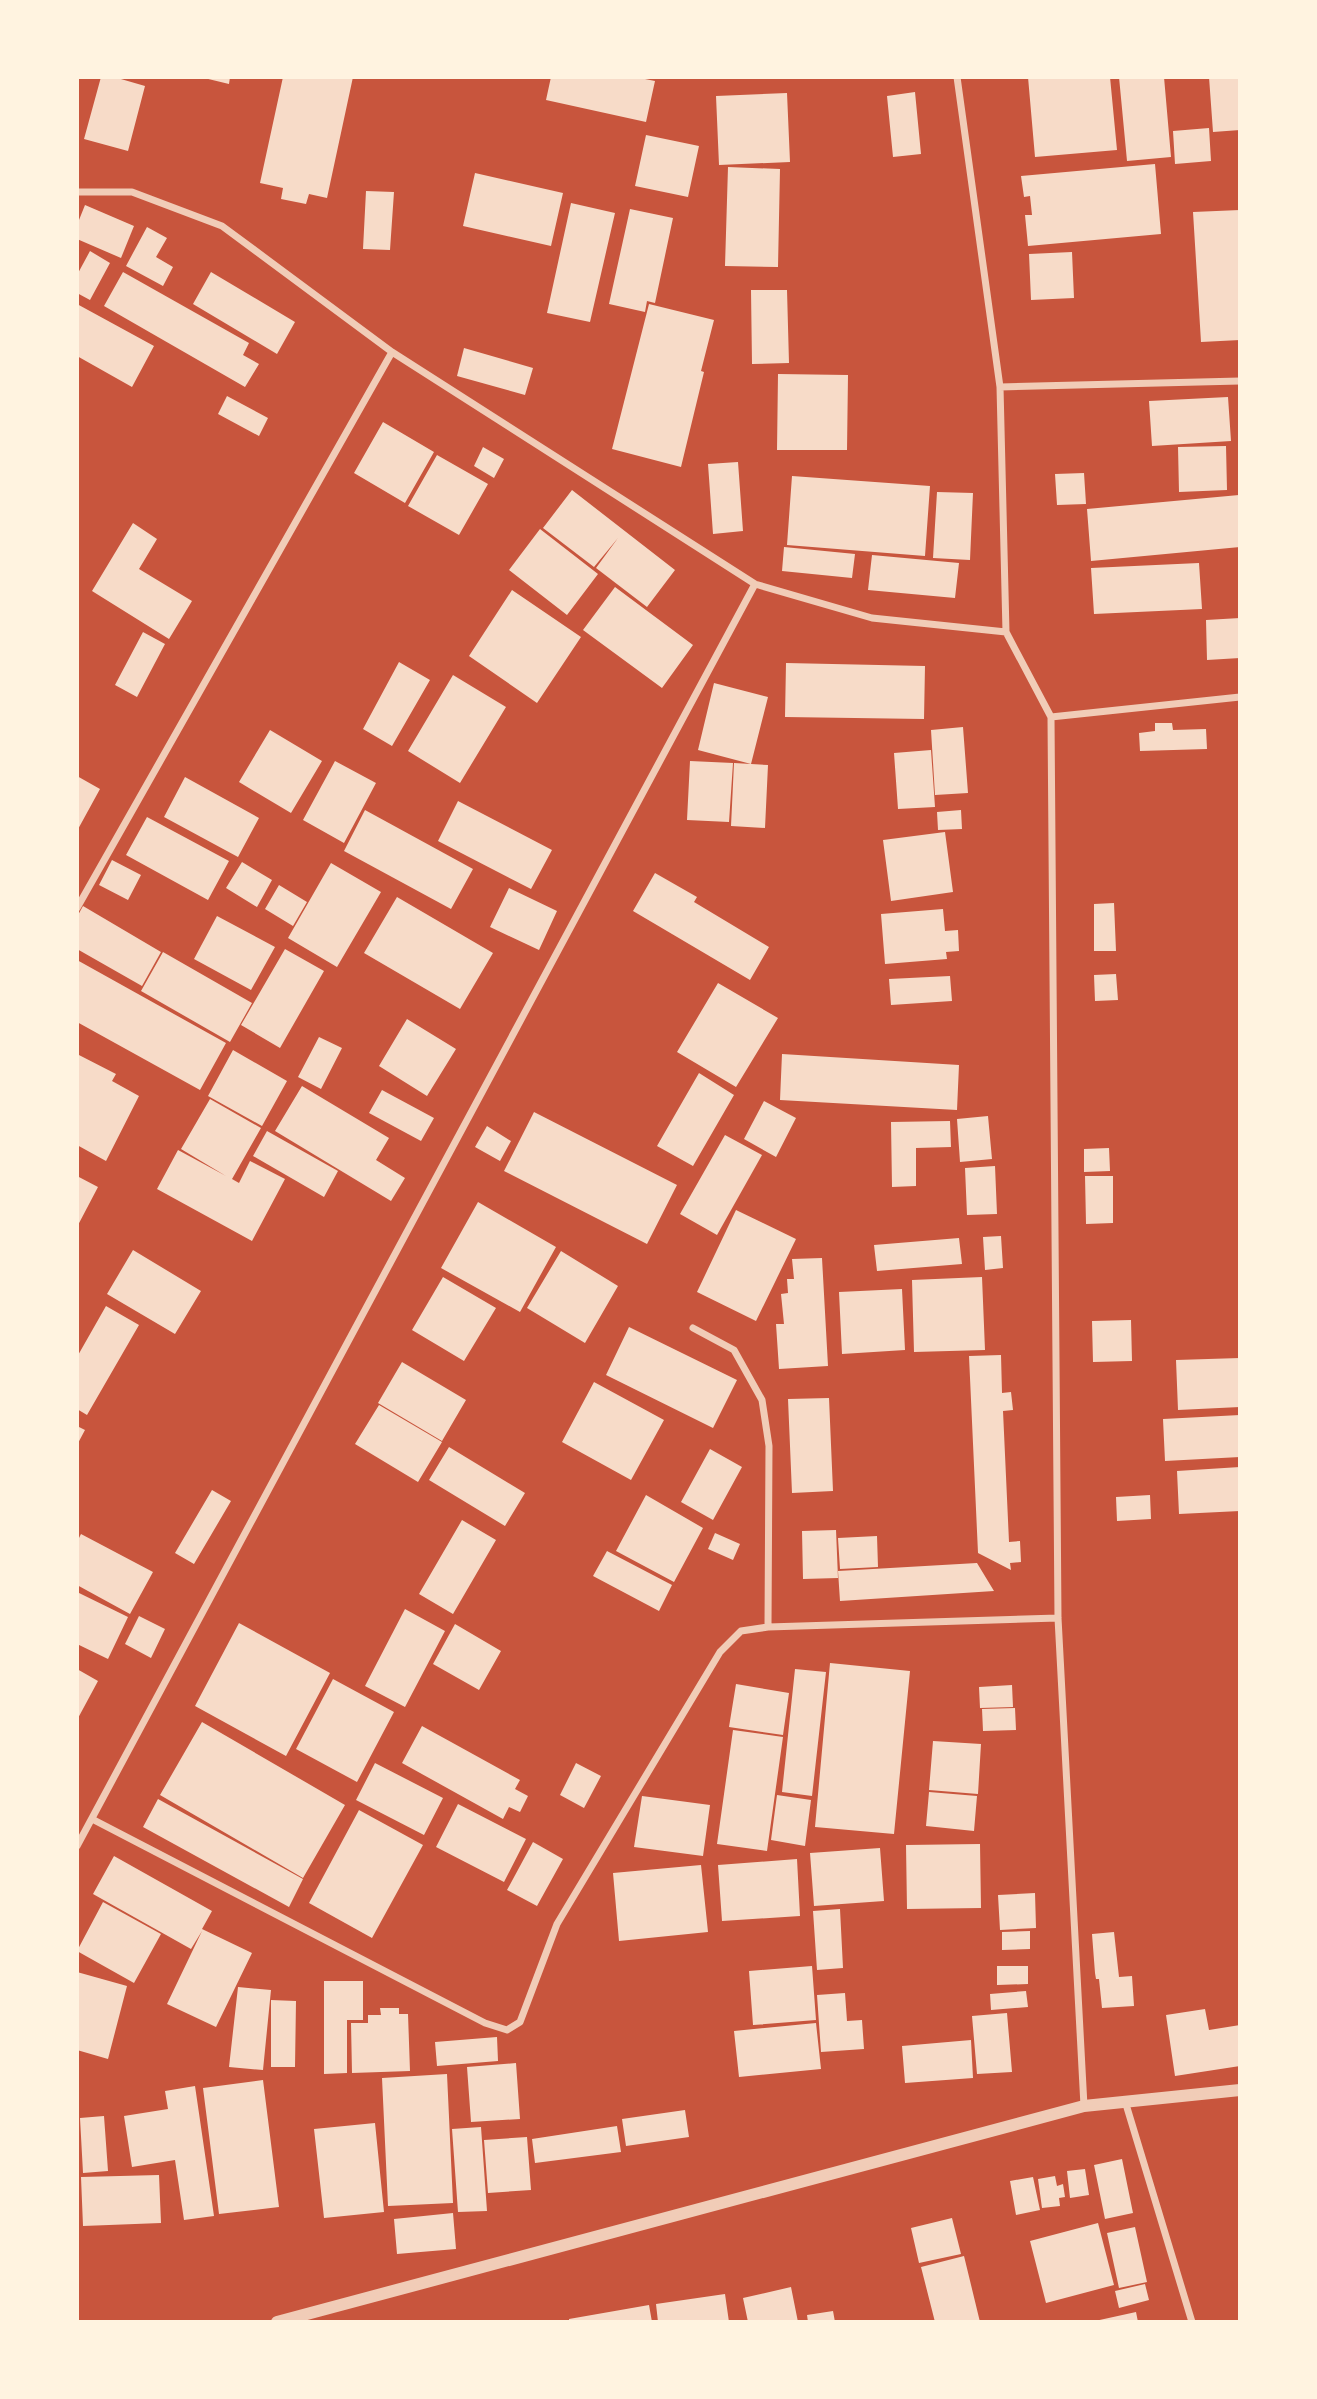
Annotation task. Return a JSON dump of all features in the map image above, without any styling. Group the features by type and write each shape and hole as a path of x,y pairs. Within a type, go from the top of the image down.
{"street":[{"path":"957,77 1000,387 1006,632 1051,718 1058,1618 1084,2106"},
{"path":"77,192 132,192 222,226 392,352 755,584 872,618 1006,632"},
{"path":"77,908 392,352"},
{"path":"1000,387 1240,381"},
{"path":"77,1846 755,584"},
{"path":"1051,718 1240,697"},
{"path":"693,1328 734,1350 762,1400 769,1446 768,1628"},
{"path":"92,1818 485,2023 507,2030 520,2022 557,1924 720,1652 741,1631 1058,1618"},
{"path":"277,2322 1084,2106 1240,2090"},
{"path":"1125,2101 1192,2322"}],"building":[{"path":"101,77 114,77 145,86 128,151 84,139"},
{"path":"200,77 230,77 229,84"},
{"path":"283,77 353,77 327,198 309,194 306,204 281,199 283,188 260,183"},
{"path":"551,77 635,77 655,81 646,122 546,100"},
{"path":"1028,77 1110,77 1117,150 1035,157"},
{"path":"1119,77 1164,77 1171,157 1127,161"},
{"path":"1209,77 1240,77 1240,130 1213,132"},
{"path":"915,92 921,154 893,157 887,96"},
{"path":"787,93 790,162 719,165 716,96"},
{"path":"1209,128 1211,161 1175,164 1173,131"},
{"path":"646,135 699,146 688,197 635,186"},
{"path":"1155,164 1161,234 1028,246 1025,215 1032,215 1030,196 1024,197 1021,176"},
{"path":"728,167 780,169 778,267 725,266"},
{"path":"475,173 563,193 551,246 463,226"},
{"path":"366,191 394,192 390,250 363,249"},
{"path":"571,203 615,213 590,322 547,313"},
{"path":"85,205 134,226 121,258 77,239 77,225"},
{"path":"630,209 673,218 655,303 647,301 645,312 609,304"},
{"path":"1240,210 1240,340 1201,342 1193,212"},
{"path":"147,227 167,238 156,257 173,267 163,286 126,266"},
{"path":"90,251 110,263 90,300 77,293 77,275"},
{"path":"1072,252 1074,298 1031,300 1029,254"},
{"path":"123,272 249,343 243,355 259,364 245,387 104,306"},
{"path":"211,272 295,322 277,354 193,304"},
{"path":"751,290 787,290 789,363 752,364"},
{"path":"77,304 154,346 132,387 77,356"},
{"path":"649,304 714,320 681,467 612,449"},
{"path":"464,348 533,368 525,395 457,376"},
{"path":"778,374 848,375 847,450 777,450"},
{"path":"227,396 268,418 259,436 218,414"},
{"path":"1228,397 1231,441 1152,446 1149,401"},
{"path":"383,422 434,452 405,503 354,473"},
{"path":"1226,446 1227,490 1179,492 1178,447"},
{"path":"483,447 504,459 494,478 474,466"},
{"path":"437,455 488,484 459,535 408,506"},
{"path":"738,462 743,531 713,534 708,464"},
{"path":"1084,473 1086,504 1057,505 1055,474"},
{"path":"792,476 930,486 925,556 787,545"},
{"path":"572,490 675,570 647,607 596,568 618,538 594,567 543,528"},
{"path":"937,492 973,493 970,560 933,558"},
{"path":"1239,495 1240,547 1091,561 1087,509"},
{"path":"133,523 157,539 139,569 192,601 169,639 92,591"},
{"path":"540,529 598,574 567,615 509,570"},
{"path":"784,547 855,554 852,578 782,571"},
{"path":"872,555 959,563 955,598 868,590"},
{"path":"1199,563 1202,609 1094,614 1091,568"},
{"path":"615,587 693,645 662,688 583,630"},
{"path":"512,590 581,637 537,703 469,656"},
{"path":"1240,618 1240,658 1207,660 1206,620"},
{"path":"143,632 165,644 137,697 115,685"},
{"path":"399,662 430,680 392,746 363,729"},
{"path":"786,663 925,666 924,719 785,717"},
{"path":"453,675 506,707 460,783 408,751"},
{"path":"714,683 768,697 751,764 698,750"},
{"path":"1155,723 1172,723 1173,730 1206,729 1207,749 1140,751 1139,733 1155,731"},
{"path":"963,727 968,793 935,795 931,730"},
{"path":"270,730 322,761 291,813 239,782"},
{"path":"931,750 935,807 898,809 894,753"},
{"path":"335,761 376,783 344,843 303,820"},
{"path":"690,761 733,763 729,822 687,820"},
{"path":"734,763 768,765 765,828 731,826"},
{"path":"77,776 100,789 77,831"},
{"path":"185,777 259,818 238,857 164,817"},
{"path":"458,801 552,850 531,889 438,841"},
{"path":"365,810 473,869 451,909 344,851"},
{"path":"961,810 962,829 938,830 937,812"},
{"path":"147,817 229,861 208,900 126,855"},
{"path":"945,832 953,892 891,901 883,840"},
{"path":"112,860 141,875 128,900 99,885"},
{"path":"242,862 272,880 257,907 226,888"},
{"path":"331,863 381,892 337,967 288,938"},
{"path":"655,873 697,897 694,902 769,947 750,980 633,911"},
{"path":"279,885 307,902 293,926 265,909"},
{"path":"509,888 557,911 539,950 490,927"},
{"path":"397,897 493,953 460,1009 364,953"},
{"path":"1114,903 1116,951 1094,951 1094,904"},
{"path":"83,906 161,952 142,986 77,949 77,917"},
{"path":"943,909 945,931 958,930 959,951 946,952 947,959 885,964 881,914"},
{"path":"217,916 275,947 251,990 194,959"},
{"path":"285,949 324,971 280,1048 241,1025"},
{"path":"163,952 252,1003 230,1042 141,991"},
{"path":"77,960 226,1043 200,1090 77,1022"},
{"path":"1116,974 1118,1000 1095,1001 1094,975"},
{"path":"950,976 952,1001 891,1005 889,979"},
{"path":"718,983 778,1018 736,1087 677,1052"},
{"path":"407,1019 456,1049 427,1096 379,1066"},
{"path":"319,1037 342,1048 321,1089 298,1077"},
{"path":"233,1050 287,1081 262,1126 208,1096"},
{"path":"77,1054 116,1074 112,1081 139,1096 106,1161 77,1145"},
{"path":"782,1054 959,1065 957,1110 780,1100"},
{"path":"699,1073 734,1095 693,1166 657,1146"},
{"path":"302,1086 389,1138 376,1160 405,1178 391,1201 275,1131"},
{"path":"382,1090 434,1118 421,1141 369,1113"},
{"path":"210,1099 261,1128 232,1179 239,1183 250,1161 285,1179 252,1241 157,1189 178,1150 226,1176 181,1149"},
{"path":"764,1101 796,1118 776,1157 744,1139"},
{"path":"534,1112 677,1185 647,1244 504,1171"},
{"path":"988,1116 992,1159 960,1162 957,1119"},
{"path":"950,1121 951,1147 916,1148 916,1186 892,1187 891,1122"},
{"path":"487,1126 511,1141 500,1161 475,1147"},
{"path":"267,1131 338,1171 324,1197 253,1156"},
{"path":"725,1135 762,1155 717,1235 680,1214"},
{"path":"1109,1148 1110,1171 1084,1172 1084,1149"},
{"path":"995,1166 997,1214 967,1215 965,1168"},
{"path":"77,1176 98,1187 77,1227"},
{"path":"1085,1176 1113,1176 1113,1223 1086,1224"},
{"path":"478,1202 556,1247 520,1312 441,1268"},
{"path":"736,1210 796,1239 756,1321 697,1292"},
{"path":"1001,1236 1003,1268 985,1270 983,1237"},
{"path":"959,1238 962,1264 877,1271 874,1245"},
{"path":"133,1250 201,1291 175,1334 107,1294"},
{"path":"561,1251 618,1286 585,1343 527,1308"},
{"path":"822,1258 828,1366 779,1369 776,1324 784,1324 781,1294 788,1293 787,1279 794,1279 792,1259"},
{"path":"443,1277 496,1308 464,1361 412,1330"},
{"path":"982,1277 985,1350 914,1352 912,1280"},
{"path":"902,1289 905,1350 842,1354 839,1292"},
{"path":"106,1306 139,1325 87,1415 77,1409 77,1357"},
{"path":"1131,1320 1132,1361 1093,1362 1092,1321"},
{"path":"629,1327 737,1380 713,1428 606,1375"},
{"path":"1001,1355 1002,1393 1011,1392 1013,1410 1003,1411 1009,1542 1020,1541 1021,1562 1010,1563 1011,1570 978,1553 969,1356"},
{"path":"1240,1358 1240,1407 1178,1410 1176,1360"},
{"path":"402,1362 466,1400 442,1441 378,1403"},
{"path":"594,1382 664,1420 631,1480 562,1442"},
{"path":"829,1398 833,1491 792,1493 788,1399"},
{"path":"379,1405 442,1442 418,1482 355,1444"},
{"path":"1240,1415 1240,1457 1165,1461 1163,1419"},
{"path":"77,1426 85,1430 77,1445"},
{"path":"449,1447 525,1493 505,1526 429,1480"},
{"path":"710,1449 742,1467 713,1520 681,1502"},
{"path":"1240,1467 1240,1511 1179,1514 1177,1471"},
{"path":"212,1490 231,1501 194,1564 175,1553"},
{"path":"646,1495 703,1528 674,1582 616,1551"},
{"path":"1150,1495 1151,1519 1117,1521 1116,1497"},
{"path":"462,1520 496,1540 453,1614 419,1594"},
{"path":"836,1530 838,1578 803,1579 802,1531"},
{"path":"715,1533 740,1544 733,1560 708,1549"},
{"path":"81,1534 153,1572 130,1614 77,1585 77,1542"},
{"path":"877,1536 878,1567 840,1569 838,1538"},
{"path":"607,1551 672,1585 659,1611 593,1576"},
{"path":"977,1563 994,1591 840,1601 838,1571"},
{"path":"77,1592 128,1617 108,1659 77,1644"},
{"path":"405,1609 445,1631 405,1707 365,1686"},
{"path":"139,1616 165,1629 151,1658 125,1644"},
{"path":"239,1623 330,1673 286,1756 195,1706"},
{"path":"455,1624 501,1651 479,1690 433,1664"},
{"path":"830,1663 910,1671 894,1834 815,1827"},
{"path":"77,1669 98,1681 77,1720"},
{"path":"795,1669 826,1672 812,1796 782,1792"},
{"path":"333,1679 394,1712 357,1782 296,1749"},
{"path":"736,1684 789,1693 783,1735 729,1727"},
{"path":"1012,1685 1013,1707 980,1708 979,1687"},
{"path":"1015,1708 1016,1730 983,1731 982,1709"},
{"path":"202,1722 345,1805 303,1878 160,1795"},
{"path":"422,1726 520,1780 515,1789 528,1796 520,1812 509,1807 503,1819 402,1763"},
{"path":"733,1730 783,1737 767,1851 717,1844"},
{"path":"933,1741 981,1744 978,1794 929,1790"},
{"path":"375,1763 443,1798 424,1835 356,1800"},
{"path":"576,1763 601,1776 584,1808 560,1795"},
{"path":"929,1792 977,1796 974,1831 926,1826"},
{"path":"777,1795 811,1800 805,1846 771,1840"},
{"path":"642,1796 710,1805 703,1856 634,1847"},
{"path":"158,1799 303,1879 289,1907 143,1827"},
{"path":"458,1804 526,1839 504,1882 436,1847"},
{"path":"359,1810 423,1845 372,1938 309,1903"},
{"path":"533,1842 563,1859 537,1906 507,1890"},
{"path":"980,1844 981,1908 907,1909 906,1845"},
{"path":"880,1848 884,1901 814,1906 810,1853"},
{"path":"114,1856 212,1911 202,1929 252,1953 216,2027 167,2004 202,1931 191,1949 93,1894"},
{"path":"797,1859 800,1916 722,1921 718,1865"},
{"path":"701,1865 708,1932 619,1941 613,1873"},
{"path":"1035,1893 1036,1928 1000,1930 998,1895"},
{"path":"103,1902 161,1934 134,1983 77,1951"},
{"path":"840,1909 843,1968 817,1970 813,1911"},
{"path":"1030,1931 1030,1949 1002,1950 1002,1932"},
{"path":"1114,1932 1119,1977 1132,1976 1134,2006 1102,2008 1099,1979 1096,1979 1095,1973 1092,1934"},
{"path":"812,1966 816,2020 753,2025 749,1971"},
{"path":"997,1966 1028,1966 1028,1984 997,1985"},
{"path":"77,1972 127,1986 108,2059 77,2050"},
{"path":"324,1981 363,1981 363,2020 347,2020 347,2073 324,2074"},
{"path":"238,1987 271,1990 263,2070 229,2067"},
{"path":"1026,1991 1028,2007 991,2010 990,1994"},
{"path":"845,1993 847,2021 862,2020 864,2049 821,2052 817,1995"},
{"path":"271,2000 296,2001 295,2067 271,2067"},
{"path":"380,2008 399,2008 399,2014 408,2014 410,2071 352,2073 351,2023 368,2023 368,2015 381,2015"},
{"path":"1205,2009 1209,2030 1240,2025 1240,2066 1175,2076 1166,2015"},
{"path":"1007,2013 1012,2072 977,2074 972,2016"},
{"path":"816,2023 821,2069 739,2077 734,2031"},
{"path":"497,2037 498,2061 437,2066 435,2042"},
{"path":"971,2040 973,2078 905,2083 902,2046"},
{"path":"516,2063 520,2119 471,2122 467,2067"},
{"path":"447,2074 453,2203 388,2206 382,2078"},
{"path":"263,2080 279,2207 219,2214 203,2088"},
{"path":"195,2086 214,2216 184,2220 175,2160 132,2167 124,2116 168,2109 165,2091"},
{"path":"685,2110 689,2137 626,2146 622,2119"},
{"path":"104,2116 108,2171 83,2173 80,2118"},
{"path":"375,2123 384,2212 324,2218 314,2129"},
{"path":"617,2126 621,2152 535,2163 532,2139"},
{"path":"481,2127 487,2211 458,2212 452,2129"},
{"path":"527,2137 531,2190 488,2193 484,2140"},
{"path":"1122,2159 1133,2213 1105,2219 1094,2165"},
{"path":"1085,2169 1089,2195 1070,2198 1067,2171"},
{"path":"159,2175 161,2223 83,2226 81,2177"},
{"path":"1055,2176 1057,2186 1063,2184 1065,2197 1059,2198 1060,2206 1042,2208 1038,2179"},
{"path":"1033,2177 1040,2210 1016,2215 1010,2181"},
{"path":"453,2213 456,2249 397,2254 394,2219"},
{"path":"952,2218 961,2254 919,2263 911,2228"},
{"path":"1098,2223 1114,2285 1046,2303 1030,2241"},
{"path":"1135,2227 1147,2282 1119,2288 1107,2233"},
{"path":"964,2256 980,2322 935,2322 921,2267"},
{"path":"1145,2284 1149,2300 1119,2308 1115,2291"},
{"path":"791,2287 798,2322 748,2322 743,2298"},
{"path":"725,2294 729,2322 658,2322 656,2304"},
{"path":"649,2305 652,2322 569,2322 569,2319"},
{"path":"833,2311 835,2322 808,2322 807,2315"},
{"path":"1136,2312 1138,2322 1095,2322 1095,2321"}]}
